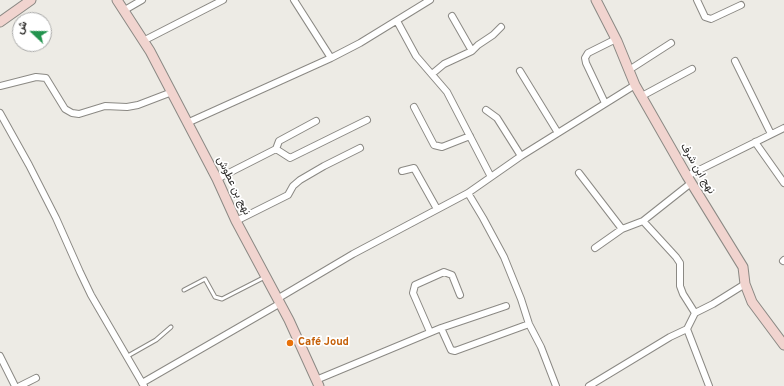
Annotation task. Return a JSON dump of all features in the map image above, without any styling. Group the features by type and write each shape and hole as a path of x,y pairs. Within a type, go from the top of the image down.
{"street":[{"path":"0,22 31,0"},
{"name":"نهج بن عطوش","path":"117,0 143,41 172,92 217,179 236,221 278,301 318,383"},
{"path":"123,11 142,0"},
{"path":"143,41 223,0"},
{"path":"294,0 331,58"},
{"path":"188,123 331,58 360,43 430,0"},
{"name":"نهج ابن شرف","path":"596,0 616,39 635,85 689,180 743,267 745,284 752,302 784,345"},
{"path":"697,0 705,17 711,19 741,5"},
{"path":"452,16 472,51"},
{"path":"397,21 416,56 447,92 490,177"},
{"path":"432,74 444,64 472,51 493,35 501,26"},
{"path":"605,103 585,58 588,53 616,39"},
{"path":"629,70 671,43"},
{"path":"735,62 771,134"},
{"path":"642,96 692,69"},
{"path":"520,71 558,133"},
{"path":"0,86 36,76 46,78 65,109 72,113 79,114 105,106 127,108 172,92"},
{"path":"0,113 56,218 88,289 143,385 353,254 468,193 521,156 635,85"},
{"path":"414,107 434,145 442,147 470,136"},
{"path":"486,110 497,118 521,156"},
{"path":"276,149 290,158 368,120"},
{"path":"217,179 276,149 279,141 316,121"},
{"path":"595,248 622,229 643,221 689,180 755,142 784,128"},
{"path":"755,142 784,183"},
{"path":"236,221 288,195 300,180 360,148"},
{"path":"402,172 414,168 437,209"},
{"path":"579,173 622,229"},
{"path":"468,193 484,218 504,257 521,299 529,324 541,347 556,386"},
{"path":"643,221 680,263 680,286 683,294 695,313"},
{"path":"430,332 413,293 415,285 444,272 452,275 460,295"},
{"path":"589,386 670,337 687,329 695,313 713,304 745,284"},
{"path":"318,383 430,332 506,306"},
{"path":"441,328 451,350 455,351 529,324"},
{"path":"687,329 710,386"},
{"path":"0,356 15,386"},
{"path":"20,386 36,378"}],"lane":[{"path":"184,290 205,279 216,297 222,299 265,277"},
{"path":"126,357 156,340 171,327"}],"place":[{"name":"Café Joud","path":"290,343"}]}
